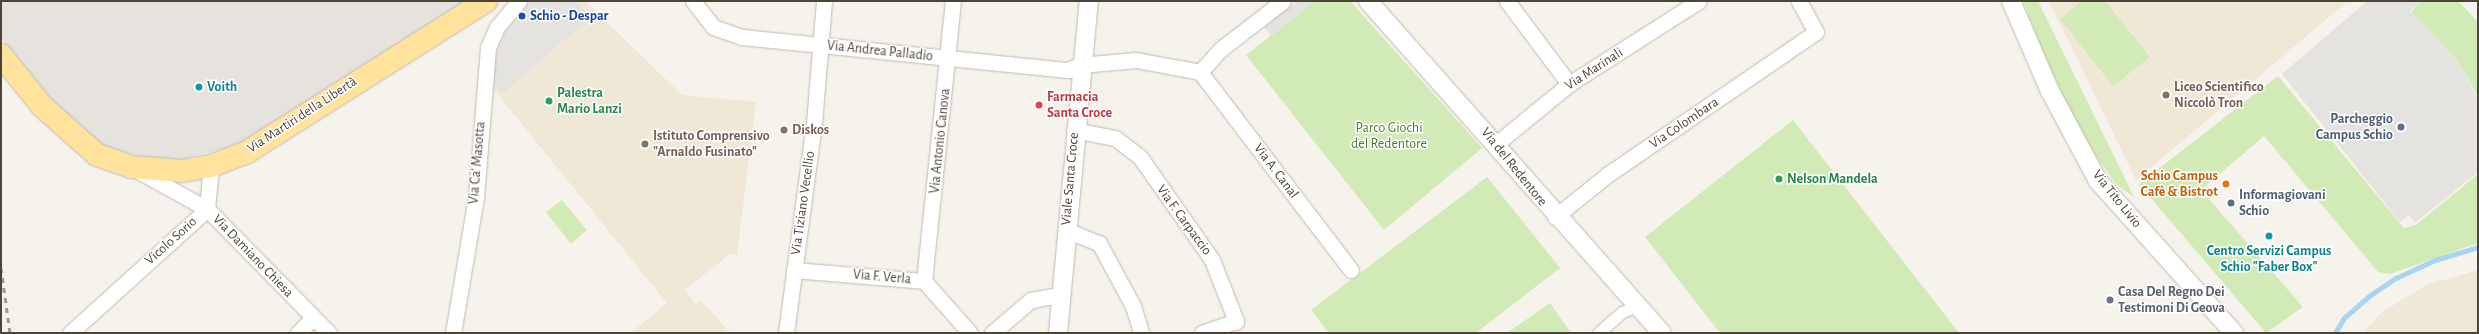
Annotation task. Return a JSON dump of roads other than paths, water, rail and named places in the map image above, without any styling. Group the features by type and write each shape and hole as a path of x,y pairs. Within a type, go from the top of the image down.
{"main road":[{"name":"Via Martiri della Libertà","path":"1,56 42,106 78,141 96,154 131,167 182,171 211,166 248,152 486,1"}],"street":[{"name":"Via Ca' Masotta","path":"453,333 476,197 488,48 497,27 518,1"},
{"name":"Via Andrea Palladio","path":"693,1 713,27 742,37 1068,70 1080,65 1136,60 1200,72"},
{"name":"Via Tiziano Vecellio","path":"786,333 822,44 824,1"},
{"name":"Via Antonio Canova","path":"924,281 953,1"},
{"name":"Viale Santa Croce","path":"1058,333 1074,130 1088,1"},
{"path":"1200,72 1221,49 1283,1"},
{"name":"Via del Redentore","path":"1368,1 1496,144 1555,217 1662,333"},
{"name":"Via Marinali","path":"1496,144 1570,84 1698,1"},
{"name":"Via Colombara","path":"1555,217 1607,175 1816,32 1799,1"},
{"name":"Via Tito Livio","path":"2012,1 2050,91 2098,181 2234,333"},
{"path":"1514,3 1570,84"},
{"name":"Via A. Canal","path":"1200,72 1351,270"},
{"name":"Via F. Carpaccio","path":"1074,130 1115,138 1140,157 1212,260 1236,321 1202,333"},
{"name":"Via Damiano Chiesa","path":"211,166 207,209 329,333"},
{"name":"Vicolo Sorio","path":"70,333 207,209 131,167"},
{"path":"1066,230 1099,243 1133,306 1140,333"},
{"name":"Via F. Verla","path":"794,270 924,281 970,333"},
{"path":"992,333 1031,300 1060,295"},
{"path":"1598,333 1622,312 1636,306"},
{"path":"298,333 313,318"}],"waterway":[{"path":"2335,333 2344,318 2369,296 2396,278 2435,260 2478,247"}],"railway":[{"path":"1,268 10,333"}],"place":[{"name":"Schio - Despar","path":"522,16"},
{"name":"Voith","path":"199,87"},
{"name":"Liceo Scientifico Niccolò Tron","path":"2166,95"},
{"name":"Palestra Mario Lanzi","path":"549,101"},
{"name":"Farmacia Santa Croce","path":"1039,105"},
{"name":"Parcheggio Campus Schio","path":"2401,127"},
{"name":"Diskos","path":"784,130"},
{"name":"Istituto Comprensivo \"Arnaldo Fusinato\"","path":"645,144"},
{"name":"Nelson Mandela","path":"1779,179"},
{"name":"Schio Campus Cafè & Bistrot","path":"2226,184"},
{"name":"Informagiovani Schio","path":"2231,203"},
{"name":"Centro Servizi Campus Schio \"Faber Box\"","path":"2269,236"},
{"name":"Casa Del Regno Dei Testimoni Di Geova","path":"2110,300"}],"park label":[{"name":"Parco Giochi del Redentore","path":"1389,136"}]}
